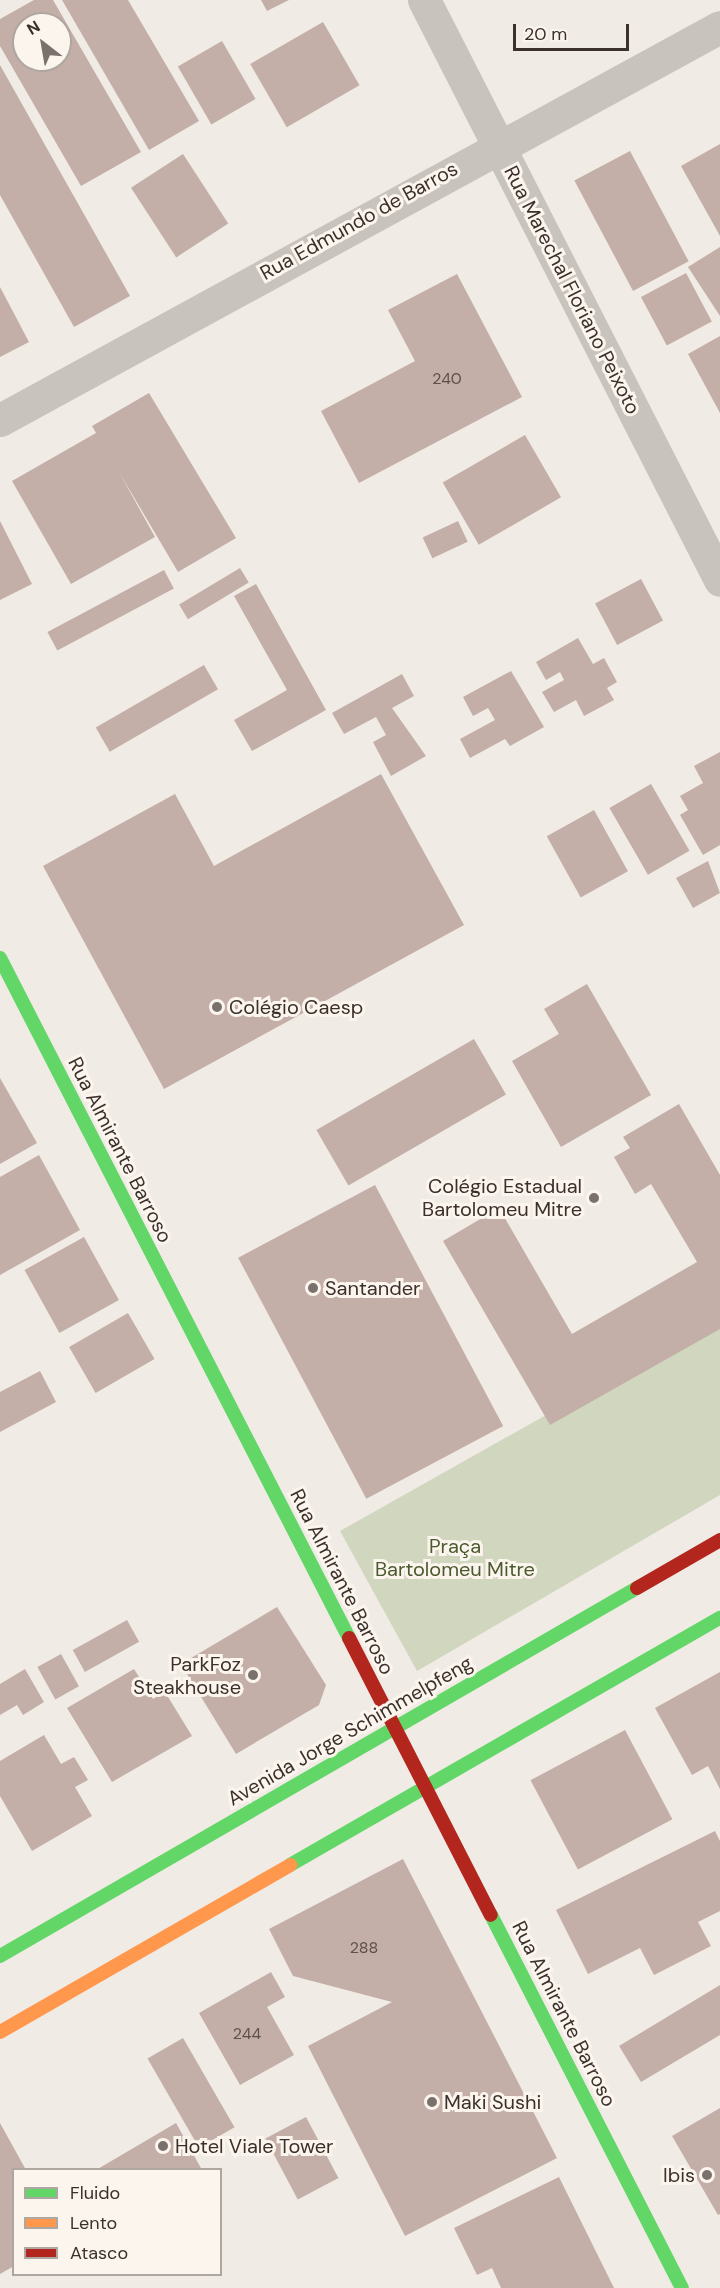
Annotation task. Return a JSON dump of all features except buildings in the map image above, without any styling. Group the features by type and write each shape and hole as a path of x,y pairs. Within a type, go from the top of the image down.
{"main road":[{"name":"Rua Almirante Barroso","path":"0,958 682,2288"},
{"name":"Avenida Jorge Schimmelpfeng","path":"0,1956 720,1540"},
{"path":"0,2032 720,1618"}],"street":[{"name":"Rua Marechal Floriano Peixoto","path":"424,0 720,580"},
{"name":"Rua Edmundo de Barros","path":"0,420 497,145 720,27"}],"green space":[{"name":"Praça Bartolomeu Mitre","path":"720,1317 720,1495 417,1671 340,1531"}],"traffic: fast":[{"path":"0,958 349,1638"},
{"path":"0,1956 637,1588"},
{"path":"290,1865 720,1618"},
{"path":"491,1915 682,2288"}],"traffic: slow":[{"path":"0,2032 290,1865"}],"traffic: jam":[{"path":"637,1588 720,1540"},
{"path":"349,1638 491,1915"}],"place":[{"name":"Colégio Caesp","path":"217,1007"},
{"name":"Colégio Estadual Bartolomeu Mitre","path":"594,1198"},
{"name":"Santander","path":"313,1288"},
{"name":"ParkFoz Steakhouse","path":"253,1675"},
{"name":"Maki Sushi","path":"432,2102"},
{"name":"Hotel Viale Tower","path":"163,2146"},
{"name":"Ibis","path":"707,2175"}]}
